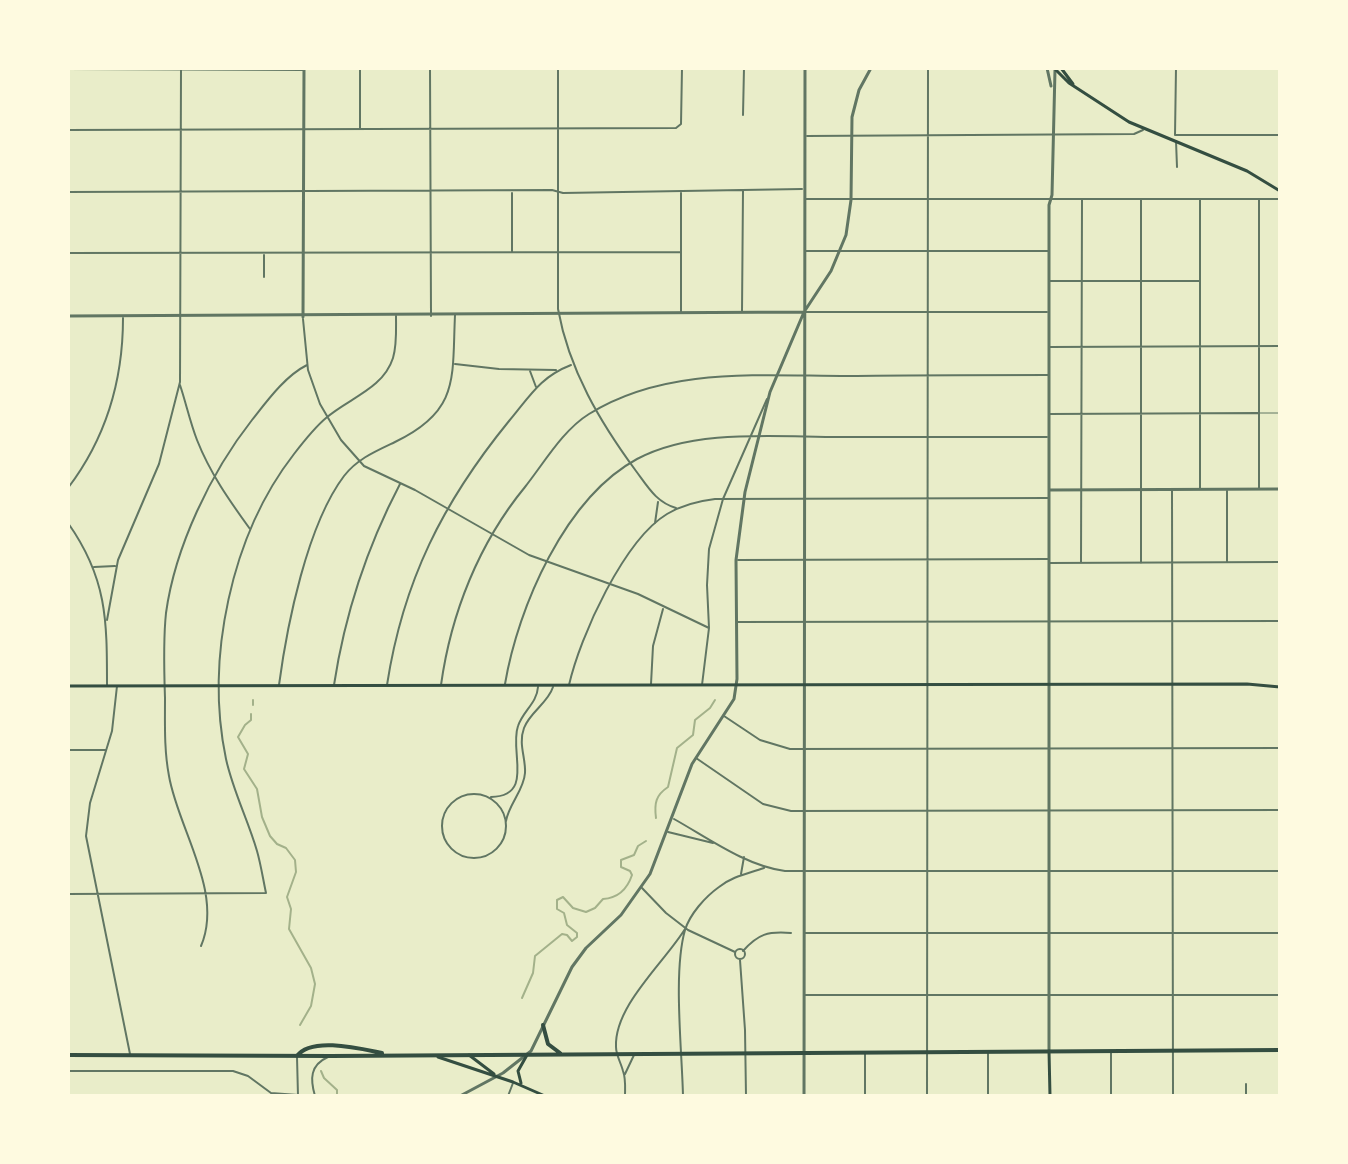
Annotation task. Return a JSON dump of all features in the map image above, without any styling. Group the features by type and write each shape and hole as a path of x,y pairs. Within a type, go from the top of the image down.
{"highway":[{"path":"543,1025 548,1044 553,1050 567,1055"},
{"path":"297,1056 305,1048 319,1046 349,1047 392,1056"},
{"path":"68,1055 1280,1050"}],"main road":[{"path":"1048,68 1058,69 1076,87 1128,121 1247,171 1280,191"},
{"path":"68,686 1269,684 1280,687"},
{"path":"1049,1051 1050,1096"},
{"path":"430,1055 497,1076 545,1096"},
{"path":"469,1055 497,1076"},
{"path":"527,1055 519,1067 518,1076 528,1088"}],"street":[{"path":"107,686 107,620 117,566 131,525 159,464 180,382 181,68"},
{"path":"360,68 360,130"},
{"path":"431,316 430,68 526,68"},
{"path":"68,130 304,131 558,129 680,127 680,68 557,68 558,129 559,315 573,364 595,410 658,501 677,508"},
{"path":"743,115 744,68"},
{"path":"804,1096 805,68"},
{"path":"702,686 709,628 709,549 723,499 749,437 804,312 840,251 848,227 851,200 851,136 856,100 871,68"},
{"path":"927,1096 928,68"},
{"path":"1048,68 1052,94 1048,312 1049,1051"},
{"path":"1176,68 1177,167"},
{"path":"68,69 304,69 303,317 307,365 315,391 341,440 359,462 492,536 547,563 610,583 709,628"},
{"path":"1052,94 1058,69"},
{"path":"804,136 1134,134 1144,129"},
{"path":"1175,135 1280,135"},
{"path":"742,313 743,189"},
{"path":"68,192 804,189"},
{"path":"681,190 681,314"},
{"path":"512,191 512,252"},
{"path":"804,199 1280,199"},
{"path":"1200,199 1200,490"},
{"path":"1259,199 1259,490"},
{"path":"1081,563 1082,200"},
{"path":"1141,200 1141,563"},
{"path":"804,251 1049,251"},
{"path":"68,253 681,252"},
{"path":"264,254 264,277"},
{"path":"1049,281 1200,281"},
{"path":"68,316 1048,312"},
{"path":"279,686 288,626 305,564 335,491 359,462 411,434 430,419 448,392 455,364 455,315"},
{"path":"68,488 94,447 111,407 121,359 123,316"},
{"path":"68,894 266,893 257,851 227,761 222,730 220,649 226,614 251,530 279,474 296,450 327,417 374,386 386,373 395,350 396,316"},
{"path":"1048,347 1280,346"},
{"path":"455,364 529,371 557,370"},
{"path":"386,686 395,637 410,589 446,508 475,463 536,387 557,370 573,364"},
{"path":"201,946 205,931 205,895 170,781 165,747 165,626 174,576 186,540 230,450 262,406 307,365"},
{"path":"529,371 536,387"},
{"path":"441,686 460,604 492,536 518,495 567,434 595,410 639,391 682,380 713,377 1049,375"},
{"path":"180,382 196,439 215,478 251,530"},
{"path":"460,1096 527,1055 579,957 621,915 642,887 668,832 695,758 724,716 737,686 736,560 743,499 770,392"},
{"path":"176,401 185,401"},
{"path":"1049,414 1259,413"},
{"path":"505,686 519,627 547,563 584,506 630,463 657,450 678,444 749,437 1049,437"},
{"path":"333,686 342,632 354,588 368,549 400,483"},
{"path":"1049,490 1280,489"},
{"path":"1172,490 1173,1096"},
{"path":"1227,490 1227,562"},
{"path":"569,686 586,630 610,583 655,523 677,508 694,502 723,499 1049,498"},
{"path":"655,523 658,501"},
{"path":"68,523 92,567 107,620"},
{"path":"736,560 1280,562"},
{"path":"92,567 117,566"},
{"path":"651,686 655,633 665,607"},
{"path":"736,622 1280,621"},
{"path":"117,686 107,750 86,823 87,847 130,1056"},
{"path":"538,686 536,698 520,719 516,732 517,782 504,795 466,795 448,806 441,826 448,846 466,857 487,855 502,841 510,805 524,778 521,745 524,727 551,694 553,686"},
{"path":"724,716 769,744 785,749 1280,748"},
{"path":"68,750 107,750"},
{"path":"695,758 763,804 783,810 1280,810"},
{"path":"486,797 499,806 506,822"},
{"path":"673,818 766,868"},
{"path":"668,832 718,844"},
{"path":"740,875 744,856"},
{"path":"625,1096 625,1075 616,1042 631,1000 660,965 707,897 740,875 766,868 803,872 1280,871"},
{"path":"642,887 666,913 686,928 735,952 743,951 764,933 791,933"},
{"path":"683,1096 680,973 686,928"},
{"path":"803,933 1280,933"},
{"path":"740,960 745,955 743,951"},
{"path":"735,952 740,960 746,1096"},
{"path":"803,995 1280,995"},
{"path":"1111,1051 1111,1096"},
{"path":"865,1052 865,1096"},
{"path":"988,1052 988,1096"},
{"path":"625,1075 635,1054"},
{"path":"68,1071 233,1071 248,1076 271,1093 298,1095 297,1056"},
{"path":"315,1096 313,1070 320,1061 331,1056"},
{"path":"508,1096 513,1082"},
{"path":"1246,1084 1246,1096"}],"lane":[{"path":"1259,413 1280,413"}],"waterway":[{"path":"253,700 253,705"},
{"path":"656,818 657,800 668,787 677,748 693,735 695,720 715,700"},
{"path":"251,714 251,720 238,737 248,754 244,769 257,789 262,817 270,836 286,848 295,860 296,872 287,897 291,909 289,929 311,968 315,984 311,1006 300,1025"},
{"path":"522,998 533,973 535,956 562,934 572,941 577,937 577,933 567,925 564,913 557,909 557,900 563,897 573,908 586,912 603,899 617,895 625,889 632,875 621,867 621,860 634,855 638,846 646,841"},
{"path":"321,1071 337,1090 337,1096"}]}
